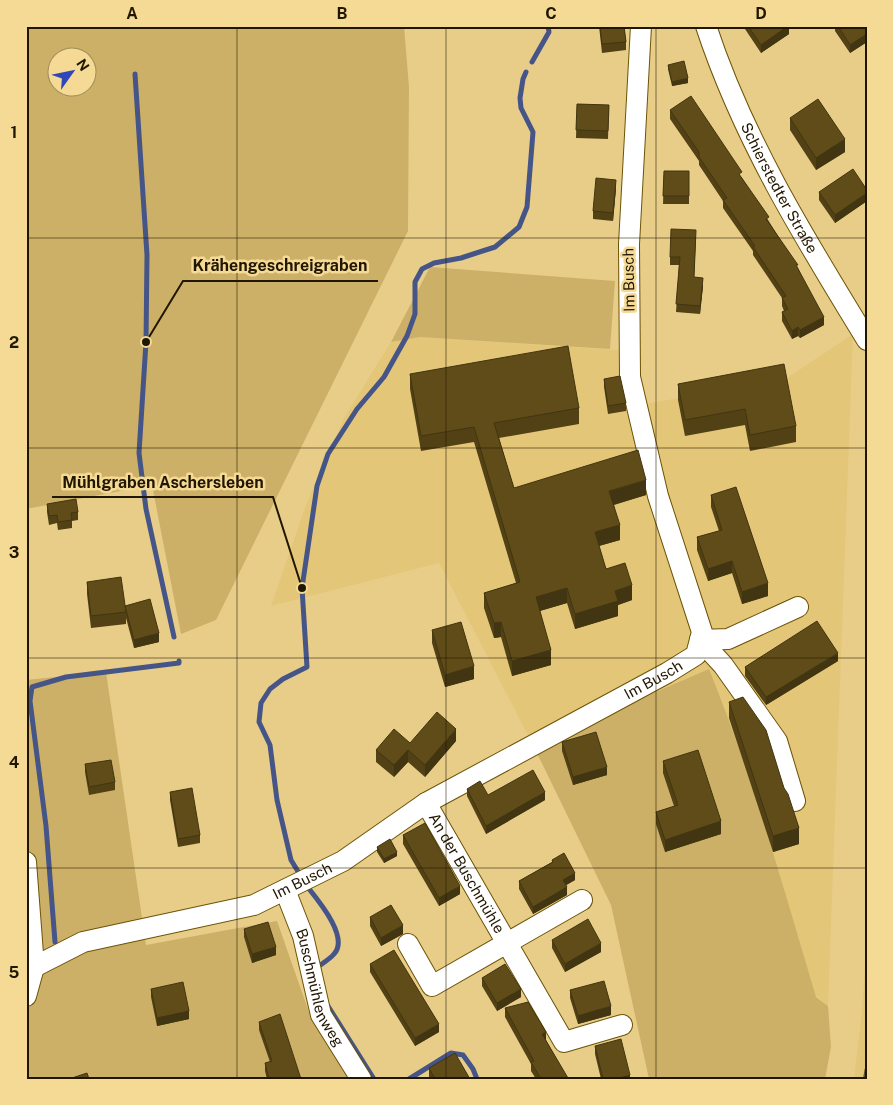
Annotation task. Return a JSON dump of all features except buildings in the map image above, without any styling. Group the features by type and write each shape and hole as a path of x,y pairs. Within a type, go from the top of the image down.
{"street":[{"name":"Im Busch","path":"34,967 83,942 254,905 343,861 426,803 696,655 702,632 658,496 630,377 628,244 641,26"},
{"name":"Schierstedter Straße","path":"706,26 719,66 764,165 867,340"},
{"path":"700,640 728,639 798,607"},
{"path":"700,640 723,665 777,741 795,801"},
{"name":"An der Buschmühle","path":"426,803 564,1042 622,1025"},
{"path":"26,862 34,967 26,996"},
{"name":"Buschmühlenweg","path":"296,885 303,936 321,1015 361,1079"},
{"name":"An der Buschmühle","path":"408,944 432,986 582,900"}],"shaded area":[{"path":"26,26 404,26 409,87 408,231 216,620 181,634 152,485 26,509"},
{"path":"430,267 615,281 610,349 420,337 391,342"},
{"path":"853,334 828,1006 533,745 439,563 271,606 306,505 344,418 391,342 420,337 630,351 639,411 650,403 784,380"},
{"path":"709,669 753,790 816,997 828,1006 831,1047 825,1079 649,1079 611,905 533,745"},
{"path":"106,672 146,945 277,921 310,1015 351,1079 26,1079 26,680"},
{"path":"867,935 867,1079 854,1079 862,1011"}],"waterway":[{"path":"532,62 549,32 548,26"},
{"path":"302,878 291,860 277,800 270,745 259,722 261,703 270,689 283,679 307,667 302,588 317,486 328,454 357,409 384,377 407,336 415,314 415,282 422,269 434,263 461,258 495,247 519,227 527,207 533,132 521,108 520,98 526,72"},
{"path":"135,74 147,255 146,342 139,453 146,509 174,637"},
{"path":"55,942 46,826 30,701 32,687 66,677 179,663 179,661"},
{"path":"306,885 330,918 338,938 338,947 334,954 315,969"},
{"path":"328,1006 374,1079"},
{"path":"409,1079 451,1053 463,1055 473,1069 477,1079"}],"railway":[{"path":"865,1079 867,1067"}],"place":[{"name":"Krähengeschreigraben","path":"146,342"},
{"name":"Mühlgraben Aschersleben","path":"302,588"}]}
